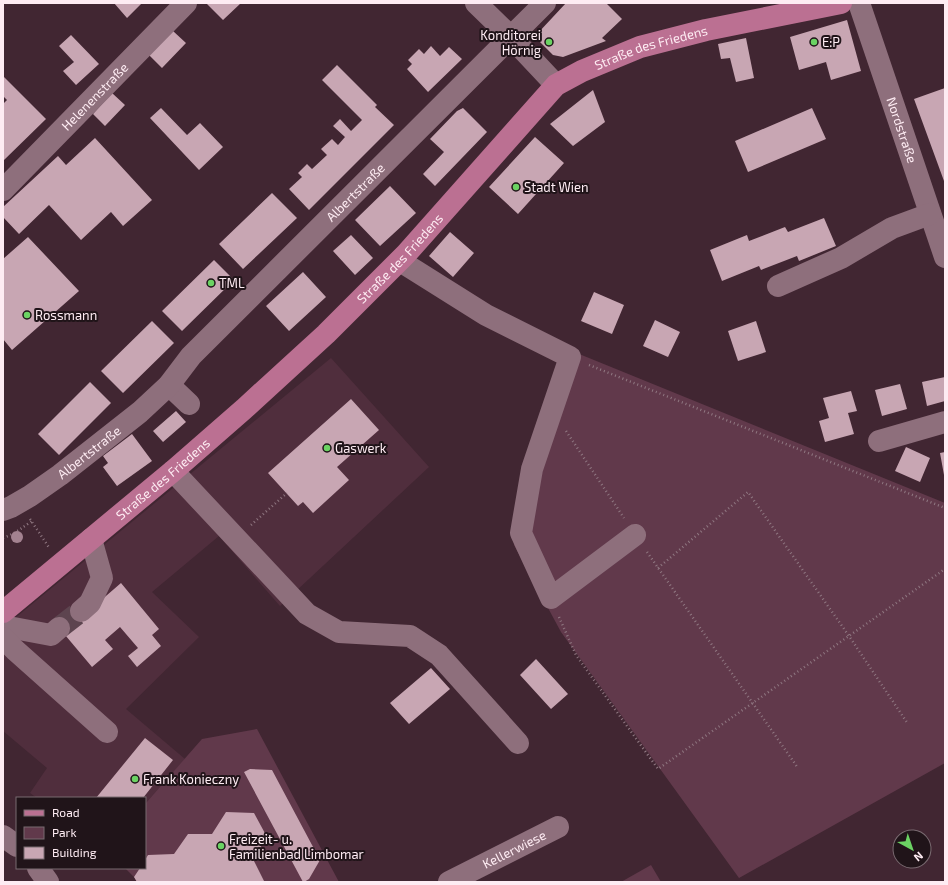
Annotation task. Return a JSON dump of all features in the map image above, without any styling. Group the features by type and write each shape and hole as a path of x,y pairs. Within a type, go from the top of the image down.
{"main road":[{"name":"Straße des Friedens","path":"3,612 173,471 320,340 400,261 556,86 582,71 640,47 706,30 841,3"}],"street":[{"name":"Helenenstraße","path":"3,190 186,3"},
{"path":"476,3 511,37 556,86"},
{"name":"Albertstraße","path":"3,510 30,496 51,481 140,412 169,385 191,356 545,3"},
{"name":"Nordstraße","path":"859,3 945,257"},
{"path":"778,286 841,258 892,228 930,214"},
{"path":"400,261 486,316 570,357 532,470 521,533 551,598 635,535"},
{"path":"169,385 189,404"},
{"path":"879,441 945,422"},
{"path":"173,471 307,614 339,632 410,636 439,655 518,743"},
{"path":"81,611 90,603 102,578 91,539"},
{"path":"3,626 51,635 59,628"},
{"path":"3,638 107,732"},
{"name":"Kellerwiese","path":"449,882 558,827"},
{"path":"3,836 16,845"},
{"path":"39,869 48,882"}],"path":[{"path":"570,357 945,508"},
{"path":"552,410 635,535 798,768"},
{"path":"658,568 748,492 849,636 908,724"},
{"path":"236,538 287,494"},
{"path":"3,538 19,530 31,520 42,537"},
{"path":"551,598 576,655 658,769 945,569"}],"shaded area":[{"path":"331,358 429,467 280,606 219,536 152,592 199,637 126,709 185,759 146,803 146,797 36,797 30,793 47,768 3,731 3,628"}],"green space":[{"path":"562,347 945,503 945,763 739,878 561,632 514,545 521,481"},
{"path":"257,729 339,882 137,882 126,869 146,869 146,803 202,739"},
{"path":"651,865 661,882 621,882"}],"building":[{"path":"114,3 142,3 127,18"},
{"path":"206,3 241,3 223,20"},
{"path":"566,3 606,3 622,19 602,38 606,41 563,57 553,55 539,41 538,33"},
{"path":"847,20 861,71 831,80 826,62 799,70 790,37"},
{"path":"173,31 186,43 162,68 149,55"},
{"path":"71,35 99,64 76,85 63,71 74,62 59,46"},
{"path":"746,38 754,78 736,82 730,58 721,59 718,44"},
{"path":"431,46 440,56 449,47 462,59 428,92 407,69 412,64 408,60 419,49 424,54"},
{"path":"337,65 377,105 375,107 394,125 309,210 289,189 302,177 298,173 307,164 312,169 327,155 321,149 332,139 338,145 345,137 333,126 340,119 351,131 362,120 322,80"},
{"path":"3,76 46,119 3,161 3,104 7,100 3,96"},
{"path":"945,88 945,180 944,181 914,99"},
{"path":"593,90 605,122 573,146 550,124"},
{"path":"112,93 125,105 105,126 93,114"},
{"path":"161,108 187,135 200,123 223,147 199,170 150,118"},
{"path":"463,108 487,132 435,186 423,174 444,152 430,139 457,111"},
{"path":"812,108 826,139 748,172 735,141"},
{"path":"535,137 564,163 518,214 489,187"},
{"path":"95,138 152,200 123,226 111,212 81,240 49,205 19,234 3,217 3,207 58,156 66,165"},
{"path":"390,186 416,213 380,246 355,220"},
{"path":"272,193 297,218 243,269 219,244"},
{"path":"824,218 836,246 799,261 797,256 761,270 759,266 722,281 710,250 747,235 749,241 785,227 788,232"},
{"path":"450,232 474,253 453,277 429,256"},
{"path":"351,235 373,258 355,275 333,251"},
{"name":"Rossmann","path":"28,237 79,291 12,350 3,339 3,259"},
{"path":"214,260 234,280 182,331 162,311"},
{"path":"303,272 326,297 289,331 266,306"},
{"path":"594,292 624,305 612,334 581,321"},
{"path":"655,320 680,332 668,357 643,346"},
{"path":"152,321 174,343 123,393 101,371"},
{"path":"756,321 766,352 738,361 728,331"},
{"path":"945,377 945,401 927,406 922,382"},
{"path":"90,382 111,403 59,455 38,434"},
{"path":"900,384 907,409 882,416 875,390"},
{"path":"851,391 857,411 848,413 854,434 825,442 819,421 829,418 823,398"},
{"name":"Gaswerk","path":"351,399 379,430 337,467 349,480 313,513 303,502 298,506 268,473"},
{"path":"176,411 186,422 163,442 153,431"},
{"path":"132,434 152,461 117,486 103,467 108,463 103,456"},
{"path":"906,447 930,458 920,482 895,471"},
{"path":"945,452 945,475 944,475 940,453"},
{"path":"121,583 159,629 152,635 161,646 137,667 128,656 138,648 120,627 105,640 113,649 92,667 55,623 76,606 99,602"},
{"path":"536,659 568,694 551,709 520,675"},
{"path":"431,668 450,689 409,724 390,703"},
{"name":"Frank Konieczny","path":"145,738 173,760 144,797 97,797"},
{"path":"250,769 272,770 320,860 309,879 304,882 244,772"},
{"name":"Freizeit- u. Familienbad Limbomar","path":"226,812 254,813 267,837 253,859 264,881 291,882 137,882 134,877 139,869 146,869 146,858 148,855 174,854 188,834 212,834"}],"tunnel":[{"path":"59,628 81,611"}],"place":[{"name":"Konditorei Hörnig","path":"549,42"},
{"name":"E:P","path":"814,42"},
{"name":"Stadt Wien","path":"516,187"},
{"name":"TML","path":"211,283"},
{"name":"Rossmann","path":"27,315"},
{"name":"Gaswerk","path":"327,448"},
{"name":"Frank Konieczny","path":"135,779"},
{"name":"Freizeit- u. Familienbad Limbomar","path":"221,846"}]}
